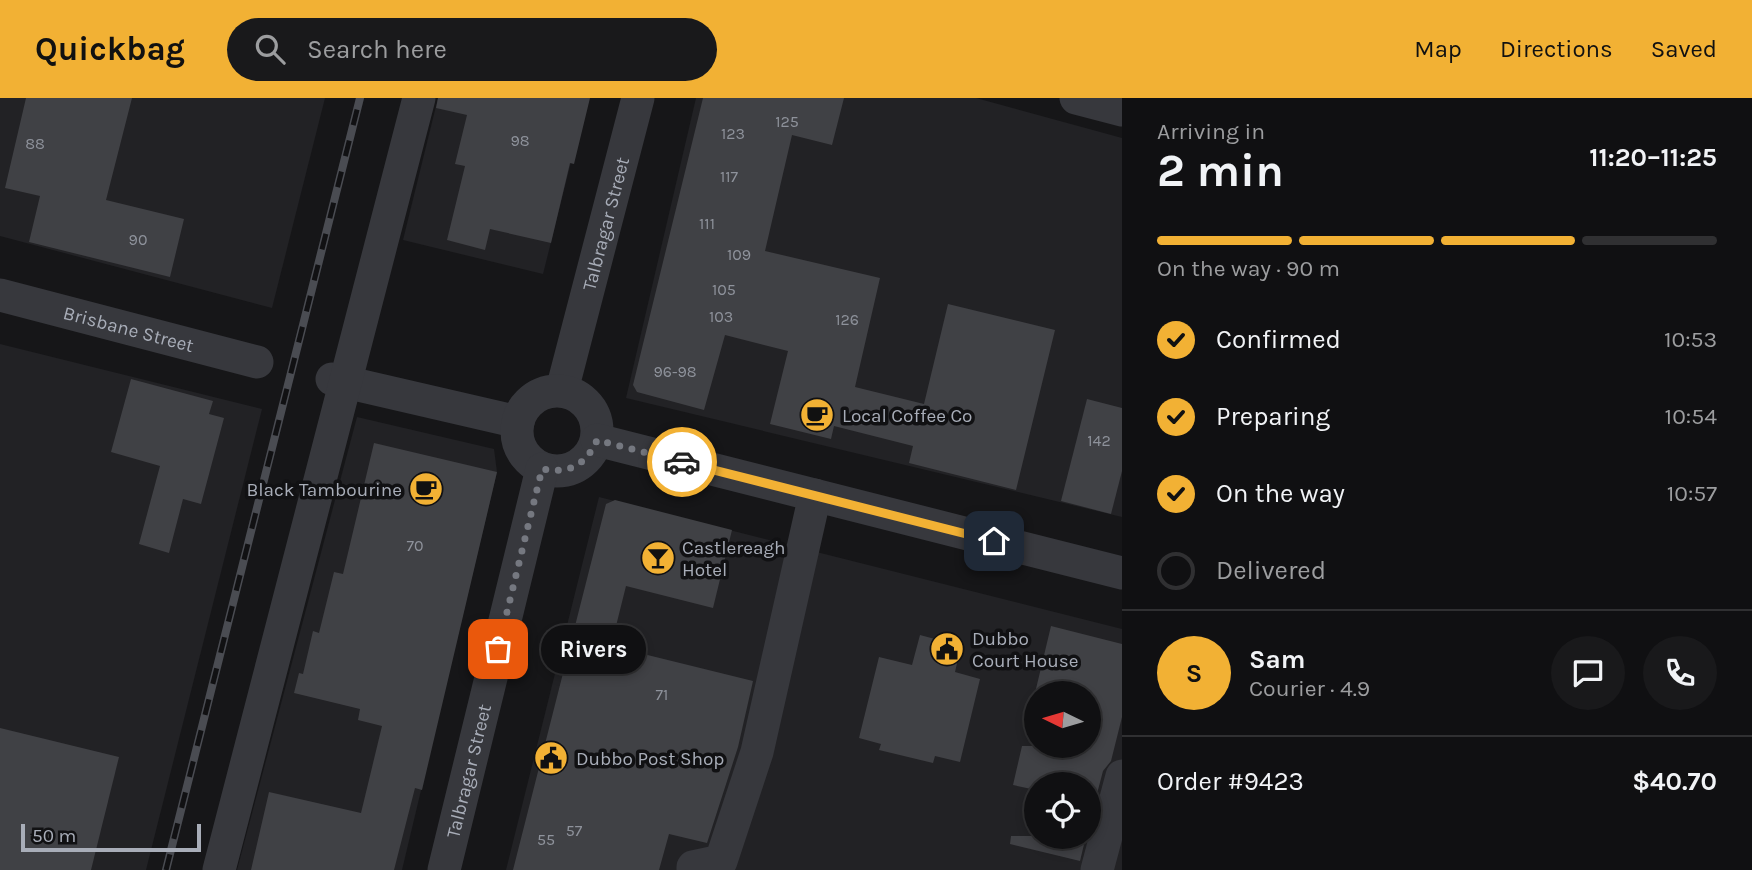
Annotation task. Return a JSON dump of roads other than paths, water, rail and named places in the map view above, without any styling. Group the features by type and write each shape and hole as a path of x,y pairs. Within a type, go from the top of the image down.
{"street":[{"path":"219,870 338,380 419,98"},
{"name":"Talbragar Street","path":"562,390 638,98"},
{"path":"1076,98 1122,110"},
{"name":"Brisbane Street","path":"0,295 257,362"},
{"path":"338,380 518,422"},
{"path":"562,390 573,393 591,407 598,429 597,440 591,453 582,463 570,470 556,472 542,469 524,454 517,433 518,422 521,412 534,398 543,393 562,390"},
{"path":"597,440 1122,573"},
{"name":"Talbragar Street","path":"444,870 542,469"},
{"path":"693,870 693,867 721,861 745,789 757,752 815,495"},
{"path":"1097,870 1122,776"}],"railway":[{"path":"166,870 360,98"}],"place":[{"name":"Local Coffee Co","path":"817,415"},
{"name":"Black Tambourine","path":"426,489"},
{"name":"Castlereagh Hotel","path":"658,558"},
{"name":"Rivers","path":"498,649"},
{"name":"Dubbo Court House","path":"947,649"},
{"name":"Dubbo Post Shop","path":"551,758"}]}
